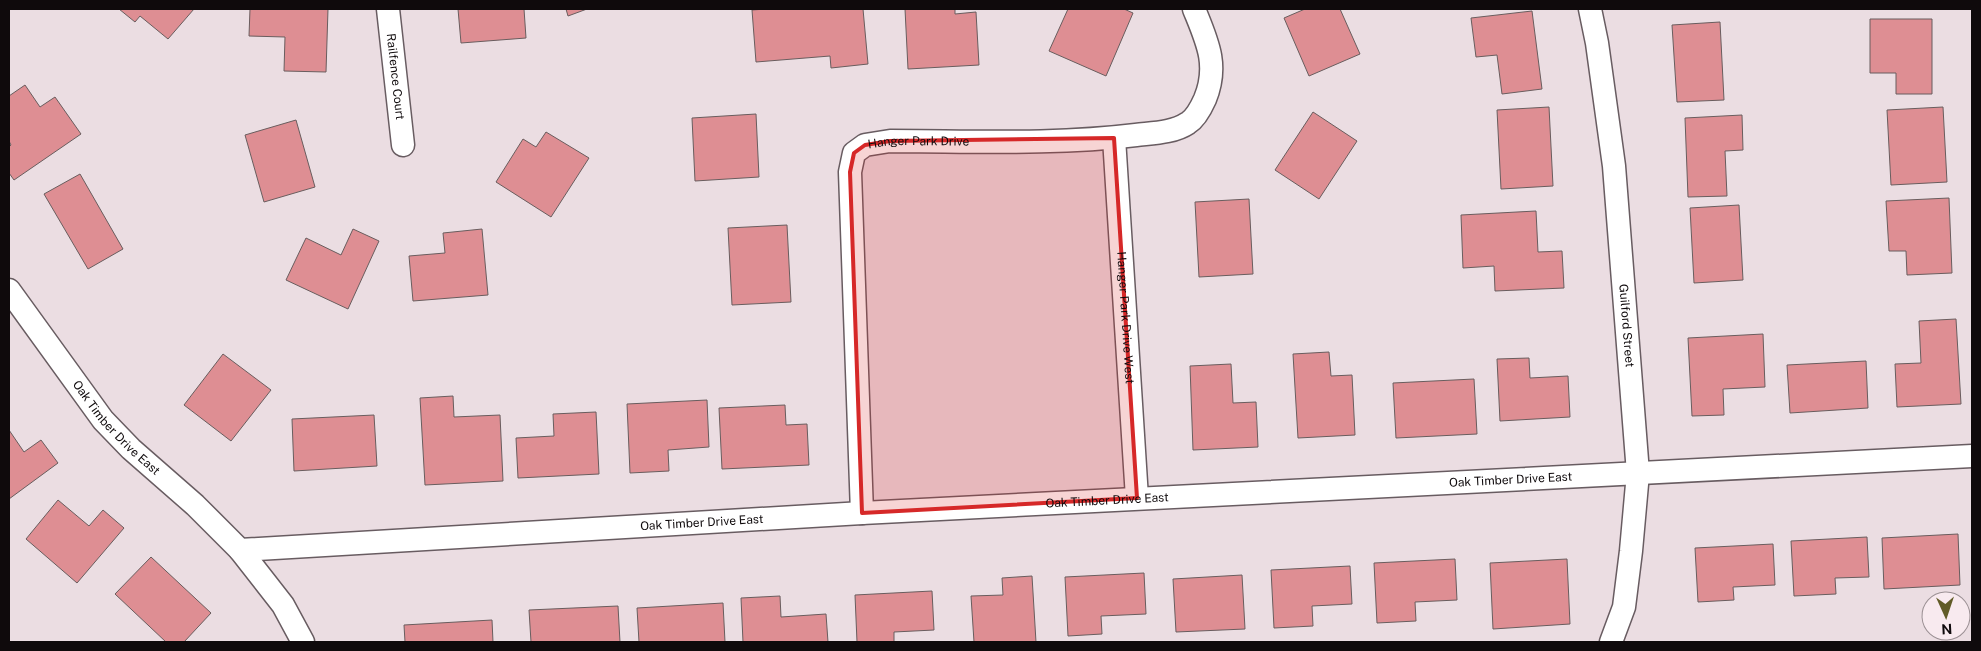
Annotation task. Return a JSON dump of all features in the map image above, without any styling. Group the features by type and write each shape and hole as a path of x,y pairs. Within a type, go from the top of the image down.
{"street":[{"name":"Railfence Court","path":"388,9 403,144"},
{"name":"Hanger Park Drive","path":"862,513 850,172 854,153 865,145 890,141 1046,141 1114,138 1167,131 1188,123 1200,109 1210,88 1212,70 1209,45 1194,9"},
{"name":"Guilford Street","path":"1590,9 1598,43 1614,166 1638,473 1624,607 1611,642"},
{"name":"Hanger Park Drive West","path":"1114,138 1137,498"},
{"name":"Oak Timber Drive East","path":"9,290 103,420 131,449 195,505 240,550 283,605 303,642"},
{"name":"Oak Timber Drive East","path":"240,550 1137,498 1972,456"}],"highlighted area":[{"path":"1114,138 1137,498 862,513 850,172 854,153 865,145 890,141"}],"building":[{"path":"119,9 194,9 168,39 140,16 135,22"},
{"path":"250,9 328,9 326,72 284,71 285,37 249,36"},
{"path":"458,9 524,9 526,38 461,43"},
{"path":"566,9 587,9 568,16"},
{"path":"863,9 868,64 831,68 830,56 756,62 752,10"},
{"path":"905,9 955,9 955,14 976,12 979,65 908,69"},
{"path":"1068,9 1124,9 1133,13 1106,76 1049,51"},
{"path":"1305,9 1340,9 1360,54 1309,76 1284,18"},
{"path":"1532,11 1542,89 1502,94 1497,55 1476,57 1471,18"},
{"path":"1870,19 1932,19 1932,94 1896,94 1896,73 1870,73"},
{"path":"1720,22 1724,100 1677,102 1672,25"},
{"path":"25,85 40,107 55,97 81,134 14,180 9,173 9,147 11,145 9,141 9,96"},
{"path":"1549,107 1553,186 1501,189 1497,110"},
{"path":"1943,107 1947,182 1891,185 1887,110"},
{"path":"1313,112 1357,141 1319,199 1275,170"},
{"path":"756,114 759,177 695,181 692,118"},
{"path":"1742,115 1743,150 1725,151 1727,196 1688,197 1685,118"},
{"path":"296,120 315,187 264,202 245,135"},
{"path":"546,132 589,158 551,217 496,182 523,139 536,147"},
{"path":"80,174 123,249 88,269 44,194"},
{"path":"1949,198 1952,273 1907,275 1906,251 1889,251 1886,201"},
{"path":"1249,199 1253,274 1199,277 1195,202"},
{"path":"1739,205 1743,280 1694,283 1690,208"},
{"path":"1536,211 1538,252 1562,251 1564,288 1495,291 1494,266 1463,268 1461,215"},
{"path":"787,225 791,302 732,305 728,228"},
{"path":"353,229 379,241 348,309 286,280 306,238 341,255"},
{"path":"482,229 488,295 413,301 409,256 445,253 443,233"},
{"path":"1956,319 1961,404 1897,407 1895,364 1921,363 1919,321"},
{"path":"1763,334 1765,387 1723,389 1724,415 1692,416 1688,338"},
{"path":"1329,352 1331,376 1352,375 1355,435 1298,438 1293,354"},
{"path":"223,354 271,390 231,441 184,405"},
{"path":"1529,358 1530,378 1568,376 1570,417 1500,421 1497,359"},
{"path":"1866,361 1868,408 1790,413 1787,365"},
{"path":"1231,364 1233,403 1256,402 1258,447 1193,450 1190,366"},
{"path":"1474,379 1477,434 1396,438 1393,383"},
{"path":"453,396 454,417 500,415 503,481 425,485 420,398"},
{"path":"707,400 709,447 668,450 669,471 630,473 627,404"},
{"path":"785,405 786,425 807,424 809,465 722,469 719,408"},
{"path":"596,412 599,474 518,478 516,438 554,436 553,414"},
{"path":"374,415 377,466 294,471 292,419"},
{"path":"9,430 24,452 41,440 58,463 9,499"},
{"path":"58,500 89,526 103,510 124,528 77,583 26,539"},
{"path":"1958,534 1960,585 1884,589 1882,538"},
{"path":"1867,537 1869,577 1835,578 1836,594 1794,596 1791,541"},
{"path":"1773,544 1775,585 1733,587 1734,600 1698,602 1695,548"},
{"path":"151,557 211,613 184,642 166,642 115,594"},
{"path":"1455,559 1457,600 1415,602 1416,621 1377,623 1374,563"},
{"path":"1567,559 1570,624 1493,629 1490,563"},
{"path":"1350,566 1352,604 1312,606 1313,626 1274,628 1271,570"},
{"path":"1144,573 1146,614 1101,616 1102,634 1068,636 1065,577"},
{"path":"1242,575 1245,629 1176,632 1173,579"},
{"path":"1032,576 1036,642 974,642 971,596 1003,595 1002,578"},
{"path":"932,591 934,630 894,632 894,642 857,642 855,595"},
{"path":"780,596 781,617 826,614 828,642 743,642 741,598"},
{"path":"723,603 725,642 639,642 637,608"},
{"path":"618,606 620,642 531,642 529,610"},
{"path":"492,620 493,642 405,642 404,625"}]}
